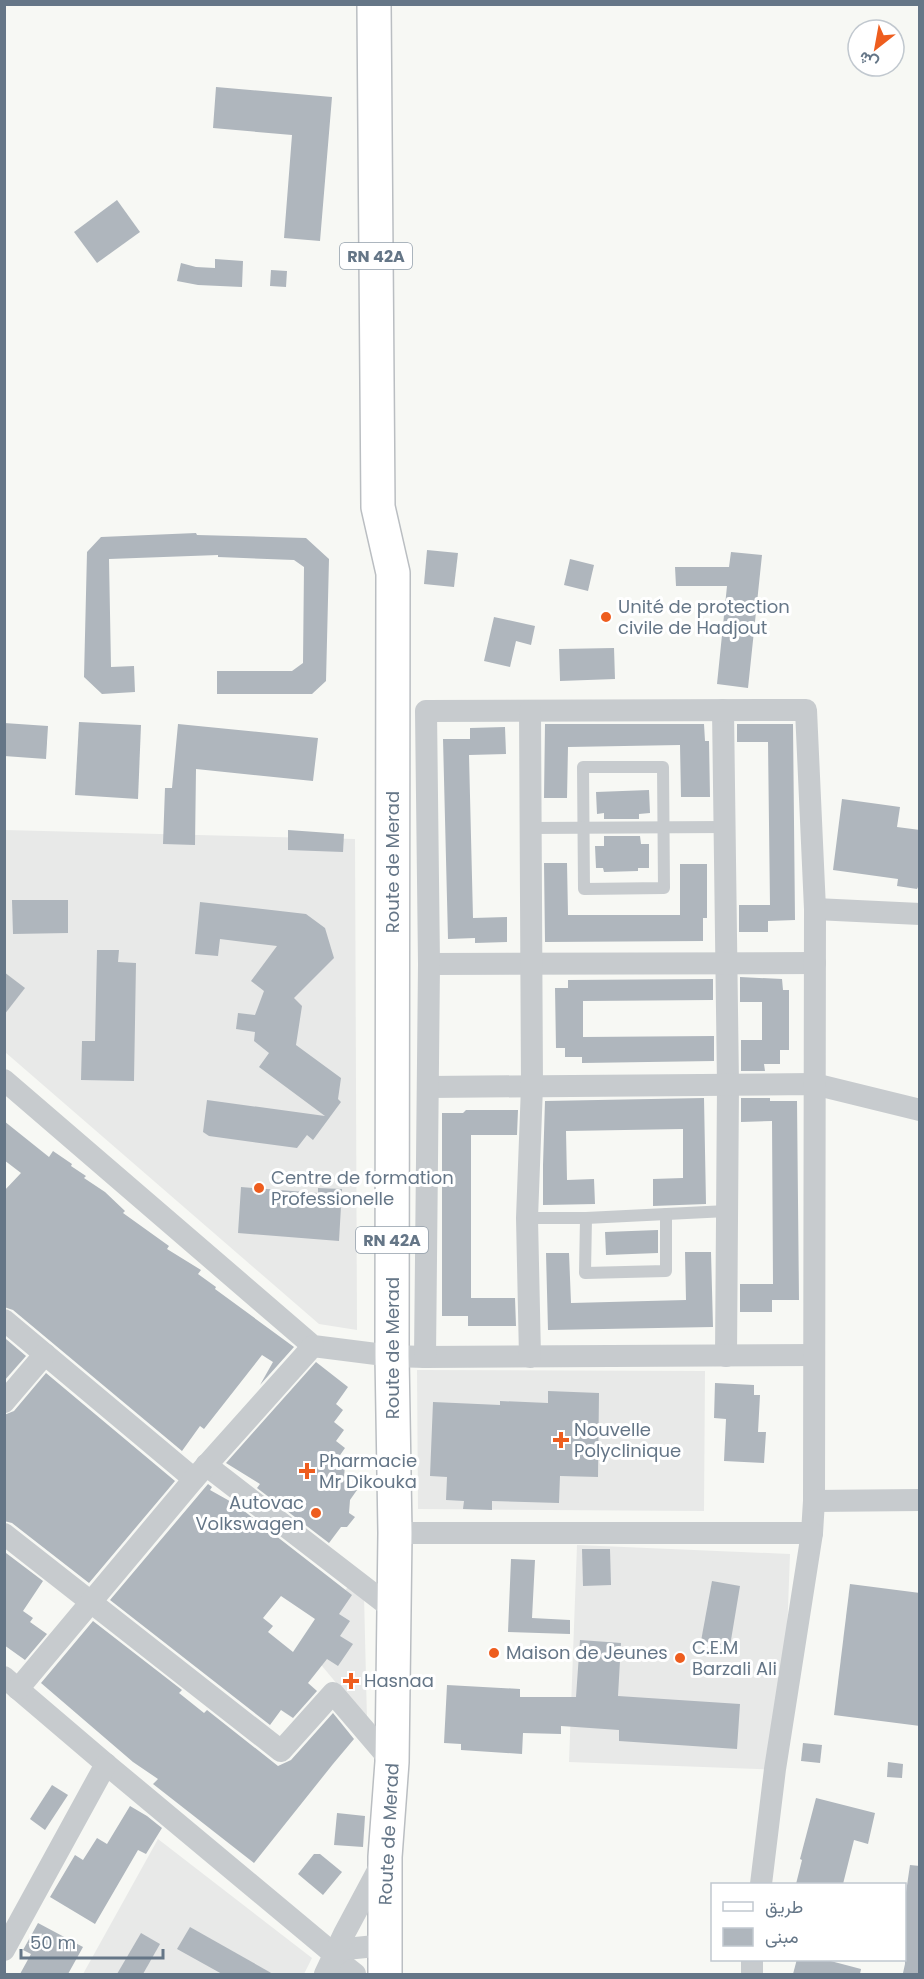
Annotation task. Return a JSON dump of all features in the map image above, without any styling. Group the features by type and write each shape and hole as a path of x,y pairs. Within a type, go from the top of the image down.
{"main road":[{"name":"Route de Merad","path":"374,4 378,507 393,573 392,1356 395,1533 392,1762 385,1857 385,1960"}],"street":[{"path":"723,710 728,1085 726,1356"},
{"path":"425,1358 429,964 426,711 806,710 815,909 814,1501 812,1533 775,1769 761,1883"},
{"path":"530,711 532,1086 527,1218 530,1357"},
{"path":"815,909 920,914"},
{"path":"429,964 815,963"},
{"path":"4,1080 312,1346 425,1358 814,1355"},
{"path":"428,1087 814,1084 920,1110"},
{"path":"4,1320 200,1472 394,1610"},
{"path":"312,1346 200,1472 92,1602 11,1683 106,1764 330,1965"},
{"path":"4,1402 45,1354"},
{"path":"814,1501 920,1500"},
{"path":"395,1533 812,1533"},
{"path":"4,1534 280,1751 333,1694 392,1762"},
{"path":"4,1950 106,1764"},
{"path":"330,1965 385,1857"},
{"path":"330,1965 346,1949 385,1960"},
{"path":"330,1965 341,1963 355,1974"}],"lane":[{"path":"663,766 664,888 584,889 584,828 583,767 663,766"},
{"path":"531,828 724,826"},
{"path":"527,1218 586,1218 727,1211"},
{"path":"586,1218 585,1273 666,1271 666,1214"}],"shaded area":[{"name":"Centre de formation Professionelle","path":"5,830 355,839 357,1330 319,1324 5,1052"},
{"name":"Nouvelle Polyclinique","path":"417,1370 705,1371 704,1511 418,1509"},
{"name":"C.E.M Barzali Ali","path":"577,1545 790,1554 782,1770 569,1762"},
{"name":"Hasnaa","path":"351,1583 364,1595 367,1720 303,1643"},
{"path":"158,1839 312,1958 304,1974 83,1974"}],"building":[{"path":"216,87 332,97 320,241 284,238 292,135 213,128"},
{"path":"117,200 140,232 97,263 74,232"},
{"path":"215,259 243,261 242,287 198,285 177,281 181,263 215,268"},
{"path":"271,270 287,271 286,287 270,286"},
{"path":"196,533 197,535 306,538 329,559 326,681 312,694 217,694 217,671 292,671 303,663 304,567 294,560 218,557 218,555 109,559 111,667 134,666 135,692 102,694 84,677 87,552 101,537"},
{"path":"427,550 458,553 454,587 424,584"},
{"path":"731,552 762,555 748,688 717,684 727,586 676,586 675,567 729,567"},
{"path":"570,559 594,565 588,591 564,585"},
{"path":"494,617 535,626 531,645 516,641 510,667 484,661"},
{"path":"614,648 615,679 560,681 559,649"},
{"path":"79,722 141,725 138,799 75,795"},
{"path":"4,723 48,726 46,759 4,756"},
{"path":"178,724 318,738 313,781 196,769 195,845 163,844 165,788 172,788"},
{"path":"545,724 704,724 705,741 709,741 710,797 681,797 680,745 568,747 567,798 544,798"},
{"path":"737,724 793,724 795,920 768,921 768,932 739,932 739,905 770,905 768,742 737,742"},
{"path":"505,727 506,754 469,755 473,918 507,917 507,942 475,943 475,938 448,939 443,739 470,739 470,728"},
{"path":"649,790 650,813 639,814 639,819 604,819 604,813 597,814 596,792"},
{"path":"842,799 900,807 897,827 920,830 920,883 917,889 897,886 898,879 833,870"},
{"path":"288,830 344,834 343,852 288,850"},
{"path":"604,836 640,836 641,844 649,844 649,868 638,868 638,871 604,872 603,868 596,868 595,846 604,846"},
{"path":"544,863 567,863 568,915 680,915 680,864 707,864 707,918 703,918 703,941 545,942"},
{"path":"12,900 68,900 68,933 13,934"},
{"path":"200,902 306,914 325,928 334,958 294,998 302,1006 296,1045 341,1078 338,1099 341,1102 313,1140 307,1135 297,1148 209,1136 203,1132 207,1100 325,1116 259,1067 269,1053 254,1041 255,1032 236,1029 238,1013 255,1015 264,991 251,981 277,946 220,939 218,956 195,954"},
{"path":"97,950 119,950 118,962 136,963 134,1081 81,1080 82,1041 95,1041"},
{"path":"4,972 25,988 4,1015"},
{"path":"740,977 782,979 783,990 789,990 789,1050 780,1050 780,1064 764,1064 765,1071 741,1071 741,1040 762,1040 762,1002 740,1002"},
{"path":"713,979 713,1000 583,1001 583,1037 714,1036 714,1061 582,1063 582,1057 565,1057 565,1048 556,1048 555,988 568,988 568,980"},
{"path":"704,1098 706,1204 653,1206 653,1179 683,1178 683,1129 566,1131 567,1180 594,1179 595,1204 543,1205 545,1101"},
{"path":"741,1098 797,1101 799,1300 772,1300 772,1312 740,1312 740,1284 773,1284 772,1121 741,1122"},
{"path":"466,1110 518,1110 517,1135 471,1135 471,1298 515,1298 516,1326 468,1326 468,1316 442,1316 442,1113 463,1113"},
{"path":"4,1121 49,1157 53,1151 72,1164 71,1166 86,1176 84,1178 105,1192 125,1211 123,1213 169,1246 167,1249 201,1270 198,1274 216,1287 215,1289 294,1347 260,1385 273,1362 262,1355 204,1429 200,1426 182,1451 13,1310 4,1307 4,1191 21,1173 4,1160"},
{"path":"241,1187 318,1193 318,1188 342,1189 339,1241 238,1233"},
{"path":"658,1230 658,1253 606,1255 605,1232"},
{"path":"685,1252 711,1252 713,1327 548,1330 546,1253 569,1253 571,1303 686,1300"},
{"path":"6,1339 26,1356 4,1381 4,1341"},
{"name":"Pharmacie Mr Dikouka","path":"316,1362 348,1387 336,1404 343,1410 334,1422 344,1430 336,1441 345,1448 338,1458 345,1462 344,1480 357,1490 350,1500 349,1513 355,1517 347,1527 341,1527 329,1543 257,1488 260,1484 226,1463"},
{"path":"46,1373 175,1481 89,1583 12,1523 4,1521 4,1415 14,1411"},
{"path":"715,1383 754,1385 754,1395 760,1395 758,1432 766,1432 764,1463 724,1461 726,1419 714,1418"},
{"path":"548,1391 599,1393 598,1477 560,1476 559,1503 492,1501 492,1510 463,1509 464,1501 446,1500 447,1477 430,1476 433,1402 500,1405 500,1401 548,1403"},
{"path":"208,1484 212,1487 210,1490 235,1504 352,1595 339,1614 350,1621 340,1636 353,1644 338,1666 327,1659 308,1683 317,1691 293,1718 281,1710 270,1725 110,1600","holes":["281,1596 315,1619 293,1652 268,1632 273,1626 263,1618"]},
{"path":"582,1549 610,1549 611,1585 583,1586"},
{"path":"6,1553 43,1581 23,1611 33,1618 30,1622 47,1634 25,1660 4,1645"},
{"path":"511,1559 535,1560 532,1618 570,1620 570,1634 508,1632"},
{"path":"712,1581 740,1586 730,1646 701,1641"},
{"path":"850,1584 920,1593 920,1726 834,1715"},
{"path":"93,1621 182,1690 179,1693 204,1713 207,1710 278,1766 291,1760 333,1713 354,1739 254,1863 153,1784 158,1779 133,1762 41,1683"},
{"path":"580,1640 621,1643 618,1696 740,1704 737,1749 619,1741 619,1730 561,1726 561,1734 523,1733 522,1754 461,1750 461,1744 444,1743 447,1685 520,1689 520,1697 576,1697"},
{"path":"803,1743 822,1745 820,1763 801,1761"},
{"path":"888,1762 903,1764 902,1778 887,1777"},
{"path":"52,1785 68,1795 45,1830 30,1819"},
{"path":"816,1798 875,1813 868,1844 854,1840 843,1883 796,1883 802,1860 800,1859"},
{"path":"130,1806 162,1828 146,1854 138,1850 95,1924 50,1897 75,1855 83,1860 97,1838 107,1844"},
{"path":"337,1813 365,1816 363,1847 334,1845"},
{"path":"314,1854 320,1854 342,1872 323,1895 298,1874"},
{"path":"910,1865 920,1866 920,1974 903,1973 906,1961 906,1892"},
{"path":"38,1923 83,1947 68,1974 20,1974 31,1954 23,1950"},
{"path":"190,1927 273,1974 222,1974 177,1949"},
{"path":"141,1933 160,1944 143,1974 117,1974"},
{"path":"796,1961 831,1961 861,1969 860,1974 793,1974"}],"place":[{"name":"Unité de protection civile de Hadjout","path":"606,617"},
{"name":"Centre de formation Professionelle","path":"259,1188"},
{"name":"Nouvelle Polyclinique","path":"561,1440"},
{"name":"Pharmacie Mr Dikouka","path":"307,1471"},
{"name":"Autovac Volkswagen","path":"316,1513"},
{"name":"Maison de Jeunes","path":"494,1653"},
{"name":"C.E.M Barzali Ali","path":"680,1658"},
{"name":"Hasnaa","path":"351,1681"}]}
